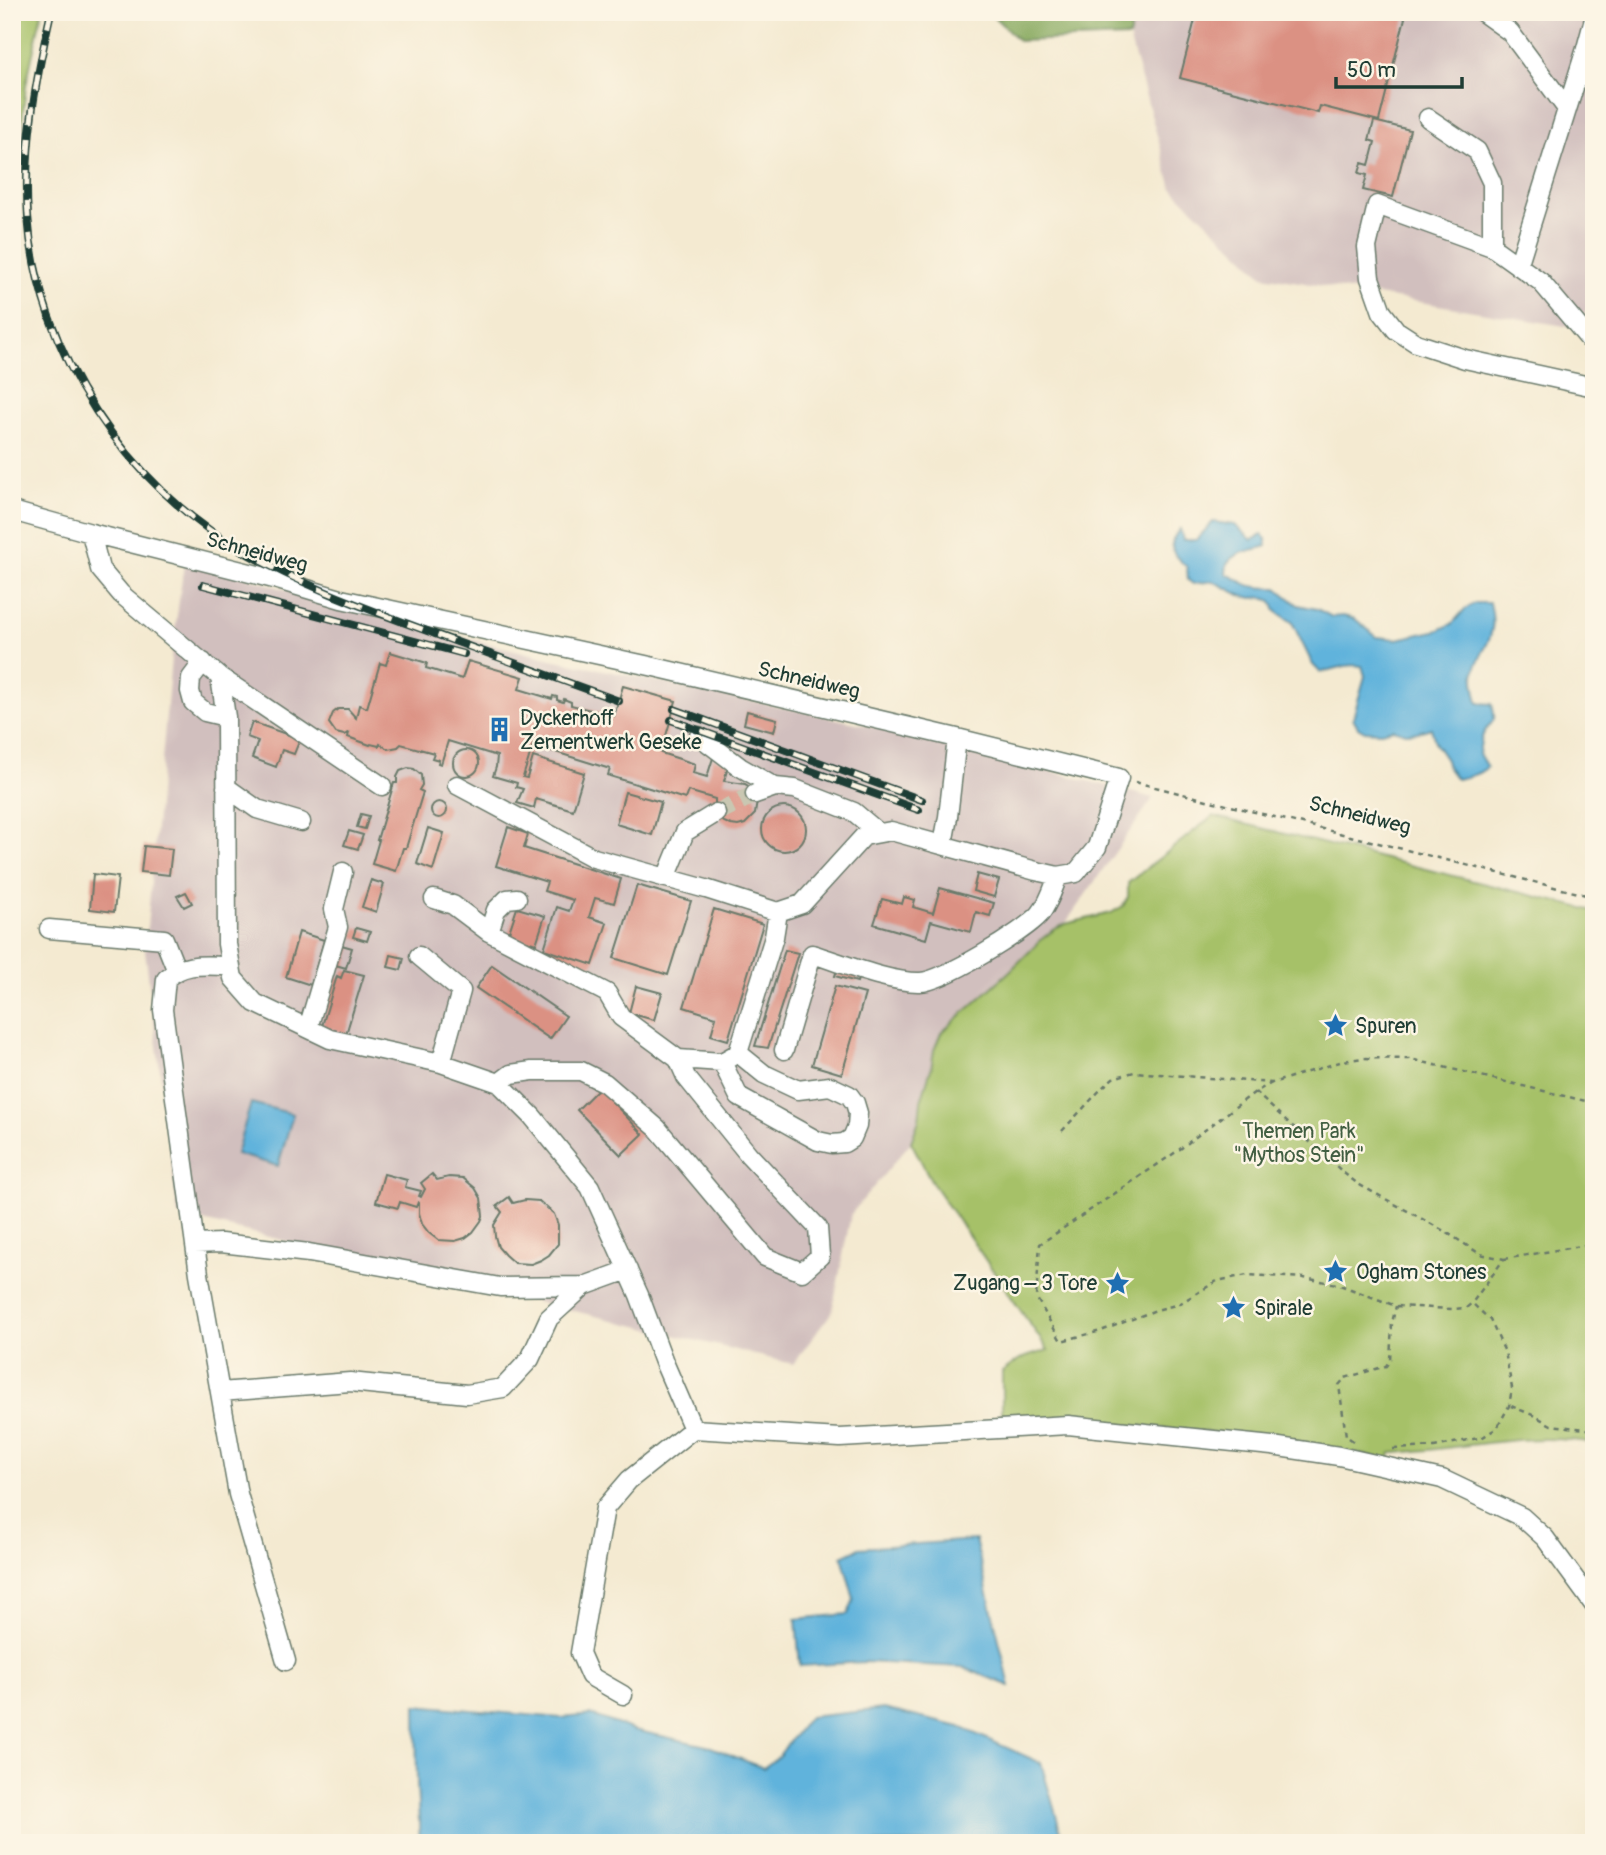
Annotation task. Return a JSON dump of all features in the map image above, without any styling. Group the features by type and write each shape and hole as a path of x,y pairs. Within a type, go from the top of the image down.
{"street":[{"path":"1482,12 1510,32 1567,109"},
{"path":"1518,265 1594,19"},
{"path":"1428,118 1476,151 1492,183 1492,247"},
{"path":"1594,345 1541,282 1492,247 1377,205 1367,247 1370,278 1382,312 1396,330 1416,343 1465,359 1594,387"},
{"name":"Schneidweg","path":"12,511 341,599 650,666 1119,778"},
{"path":"91,533 100,569 121,594 220,677 382,786"},
{"path":"203,662 191,678 193,702 205,712 226,717"},
{"path":"220,677 226,717 227,944 233,978 255,1003 330,1039 441,1063 499,1083 532,1116 590,1187 628,1270 693,1429"},
{"path":"699,736 775,787 794,789 854,812 879,833"},
{"path":"943,844 955,772 957,738"},
{"path":"457,785 594,858 778,912 802,904 864,836 891,831 1058,876 1076,873 1097,847 1119,778"},
{"path":"226,787 257,809 301,822"},
{"path":"755,794 775,787"},
{"path":"666,878 685,832 716,813"},
{"path":"307,1028 338,927 334,909 343,872"},
{"path":"784,1050 812,954 897,980 922,982 948,974 1017,932 1039,915 1050,899 1058,876"},
{"path":"489,932 496,910 506,899 517,898"},
{"path":"434,899 453,905 489,932 607,993 621,1017 678,1059 686,1077 749,1155 818,1228 820,1256 802,1272 765,1257 657,1128 605,1083 581,1071 511,1074 499,1083"},
{"path":"678,1059 722,1062 738,1053 774,937 778,912"},
{"path":"49,929 164,939 176,969"},
{"path":"419,956 461,991 441,1063"},
{"path":"231,966 192,966 176,969 166,979 163,1010 195,1244 239,1494 286,1661"},
{"path":"722,1062 739,1097 818,1142 844,1143 852,1138 858,1113 849,1095 830,1086 798,1090 764,1073 738,1053"},
{"path":"195,1244 221,1243 309,1253 500,1287 584,1286 628,1270"},
{"path":"220,1392 349,1382 467,1394 503,1388 530,1359 549,1318 584,1286"},
{"path":"623,1695 590,1676 580,1653 605,1508 629,1480 693,1429 840,1438 1068,1425 1272,1446 1339,1456 1441,1479 1522,1517 1545,1538 1594,1605"}],"path":[{"name":"Schneidweg","path":"1119,778 1594,897"},
{"path":"1504,1259 1466,1308 1396,1306 1337,1284 1304,1278 1247,1275 1217,1281 1179,1304 1101,1331 1061,1341 1036,1297 1040,1244 1272,1083 1343,1061 1363,1058 1410,1059 1594,1103"},
{"path":"1062,1131 1102,1087 1113,1079 1134,1072 1272,1083"},
{"path":"1255,1093 1358,1184 1446,1232 1480,1254 1504,1259 1594,1245"},
{"path":"1386,1450 1434,1447 1483,1437 1497,1428 1509,1406 1512,1388 1505,1352 1490,1320 1472,1303"},
{"path":"1355,1442 1346,1436 1339,1385 1345,1378 1386,1366 1390,1360 1396,1306"},
{"path":"1509,1406 1551,1425 1594,1430"}],"shaded area":[{"path":"1135,12 1594,12 1594,297 1577,328 1263,276 1172,188 1129,37"},
{"path":"185,557 336,606 551,659 909,734 1153,798 1065,924 1043,938 934,1050 919,1120 911,1142 851,1214 832,1312 793,1364 178,1215 145,950 171,659"}],"green space":[{"path":"12,12 42,12 26,85 12,184"},
{"path":"989,12 1135,12 1129,37 1019,41"},
{"name":"Themen Park \"Mythos Stein\"","path":"1213,816 1594,911 1594,1443 1518,1440 1391,1453 1389,1460 1270,1437 1112,1424 1002,1424 1002,1372 1020,1359 1048,1350 933,1184 911,1142 919,1120 934,1050 941,1033 1043,938 1065,924 1111,913 1123,906 1128,897 1128,883"}],"water":[{"path":"1213,522 1235,525 1252,540 1262,535 1266,539 1267,546 1236,556 1227,563 1226,574 1250,585 1277,588 1298,605 1317,609 1332,617 1355,619 1377,637 1397,639 1439,630 1452,624 1465,609 1475,603 1490,603 1492,630 1477,664 1474,679 1478,703 1492,704 1494,714 1493,721 1483,736 1479,754 1487,767 1477,774 1456,779 1436,745 1431,728 1406,733 1393,729 1381,732 1365,731 1358,727 1353,718 1365,676 1362,666 1345,666 1320,672 1313,665 1292,622 1276,611 1272,601 1261,597 1242,596 1213,581 1193,584 1188,580 1187,567 1175,554 1173,540 1180,529 1183,540 1196,540"},
{"path":"251,1103 293,1114 278,1166 236,1154"},
{"path":"975,1540 1010,1686 962,1667 865,1662 800,1666 796,1619 848,1614 854,1599 842,1556 859,1548"},
{"path":"416,1705 561,1718 591,1715 634,1730 711,1747 763,1768 777,1758 809,1717 884,1709 960,1727 1041,1763 1064,1843 420,1843"}],"building":[{"path":"1197,12 1406,14 1379,121 1320,106 1318,113 1180,78"},
{"path":"1374,121 1410,130 1393,197 1363,190 1367,175 1359,173 1362,163 1369,165 1375,142 1369,140"},
{"name":"Dyckerhoff Zementwerk Geseke","path":"390,652 427,663 426,668 462,679 468,661 523,677 519,689 552,699 553,696 557,697 557,700 571,702 571,705 614,716 623,686 676,701 661,753 695,764 693,773 707,777 713,758 729,763 724,781 745,784 751,788 757,801 755,814 745,824 731,825 724,822 715,811 715,799 688,791 685,799 610,776 610,769 533,745 523,777 527,778 533,757 584,773 573,810 536,799 534,808 517,803 523,789 516,787 517,783 493,776 497,756 448,741 441,764 438,763 439,760 432,758 434,753 401,744 388,749 380,744 370,745 348,737 349,733 336,733 329,723 333,713 338,709 348,709 356,718 359,705 367,708 380,663 386,665"},
{"path":"747,711 777,719 774,732 744,724"},
{"path":"252,722 300,739 294,754 282,750 276,767 252,758 258,741 247,737"},
{"path":"466,750 475,754 479,763 475,772 466,776 457,772 453,763 457,754"},
{"path":"408,768 421,775 422,785 419,790 423,792 396,871 372,864 394,783 397,783 400,771"},
{"path":"625,792 661,802 652,835 616,824"},
{"path":"436,802 442,802 447,810 445,816 436,818 431,813 431,807"},
{"path":"784,807 799,814 806,829 799,844 784,851 769,844 762,829 769,814"},
{"path":"361,814 369,816 365,829 357,827"},
{"path":"508,827 528,834 524,848 621,879 614,903 595,898 589,917 607,923 593,965 544,949 557,907 569,911 573,900 544,891 547,882 496,866"},
{"path":"428,828 444,833 433,870 417,864"},
{"path":"349,831 363,835 358,849 344,845"},
{"path":"144,846 172,849 169,875 141,872"},
{"path":"93,874 118,877 114,912 90,909"},
{"path":"977,874 999,880 994,897 973,891"},
{"path":"371,880 384,884 376,912 362,907"},
{"path":"637,885 691,901 668,975 614,958"},
{"path":"940,888 994,903 990,916 976,912 971,932 931,921 926,939 874,924 882,899 902,904 904,897 915,900 913,907 933,913"},
{"path":"186,892 192,903 184,907 177,896"},
{"path":"517,908 545,916 536,944 508,935"},
{"path":"714,909 763,924 728,1040 711,1035 716,1017 684,1007"},
{"path":"356,928 370,932 367,941 353,937"},
{"path":"299,932 324,940 311,985 286,977"},
{"path":"338,944 352,948 346,968 332,964"},
{"path":"785,950 798,953 768,1048 755,1046"},
{"path":"391,955 404,958 401,970 388,967"},
{"path":"492,965 566,1016 550,1039 476,988"},
{"path":"344,970 364,975 346,1034 322,1026 337,976 341,978"},
{"path":"837,970 859,976 857,982 835,976"},
{"path":"636,986 662,993 654,1020 629,1013"},
{"path":"835,986 865,994 842,1074 812,1065"},
{"path":"599,1088 643,1134 621,1155 577,1110"},
{"path":"384,1174 407,1180 405,1187 421,1191 421,1197 425,1189 421,1183 432,1174 437,1180 463,1178 475,1188 481,1198 481,1221 465,1238 455,1241 438,1240 422,1224 418,1202 416,1207 400,1202 398,1208 376,1202"},
{"path":"509,1197 513,1203 539,1201 554,1214 558,1225 558,1244 541,1260 531,1264 514,1263 498,1247 494,1225 502,1212 497,1206"}],"tunnel":[{"path":"716,813 755,794"}],"railway":[{"path":"51,12 36,88 27,164 28,216 35,267 49,317 70,365 96,411 127,453 163,492 203,525 269,565 363,607 619,701"},
{"path":"203,585 464,654"},
{"path":"674,709 922,800"},
{"path":"671,720 919,810"}],"place":[{"name":"Dyckerhoff Zementwerk Geseke","path":"500,730"},
{"name":"Spuren","path":"1335,1026"},
{"name":"Ogham Stones","path":"1336,1272"},
{"name":"Zugang – 3 Tore","path":"1117,1283"},
{"name":"Spirale","path":"1234,1308"}]}
